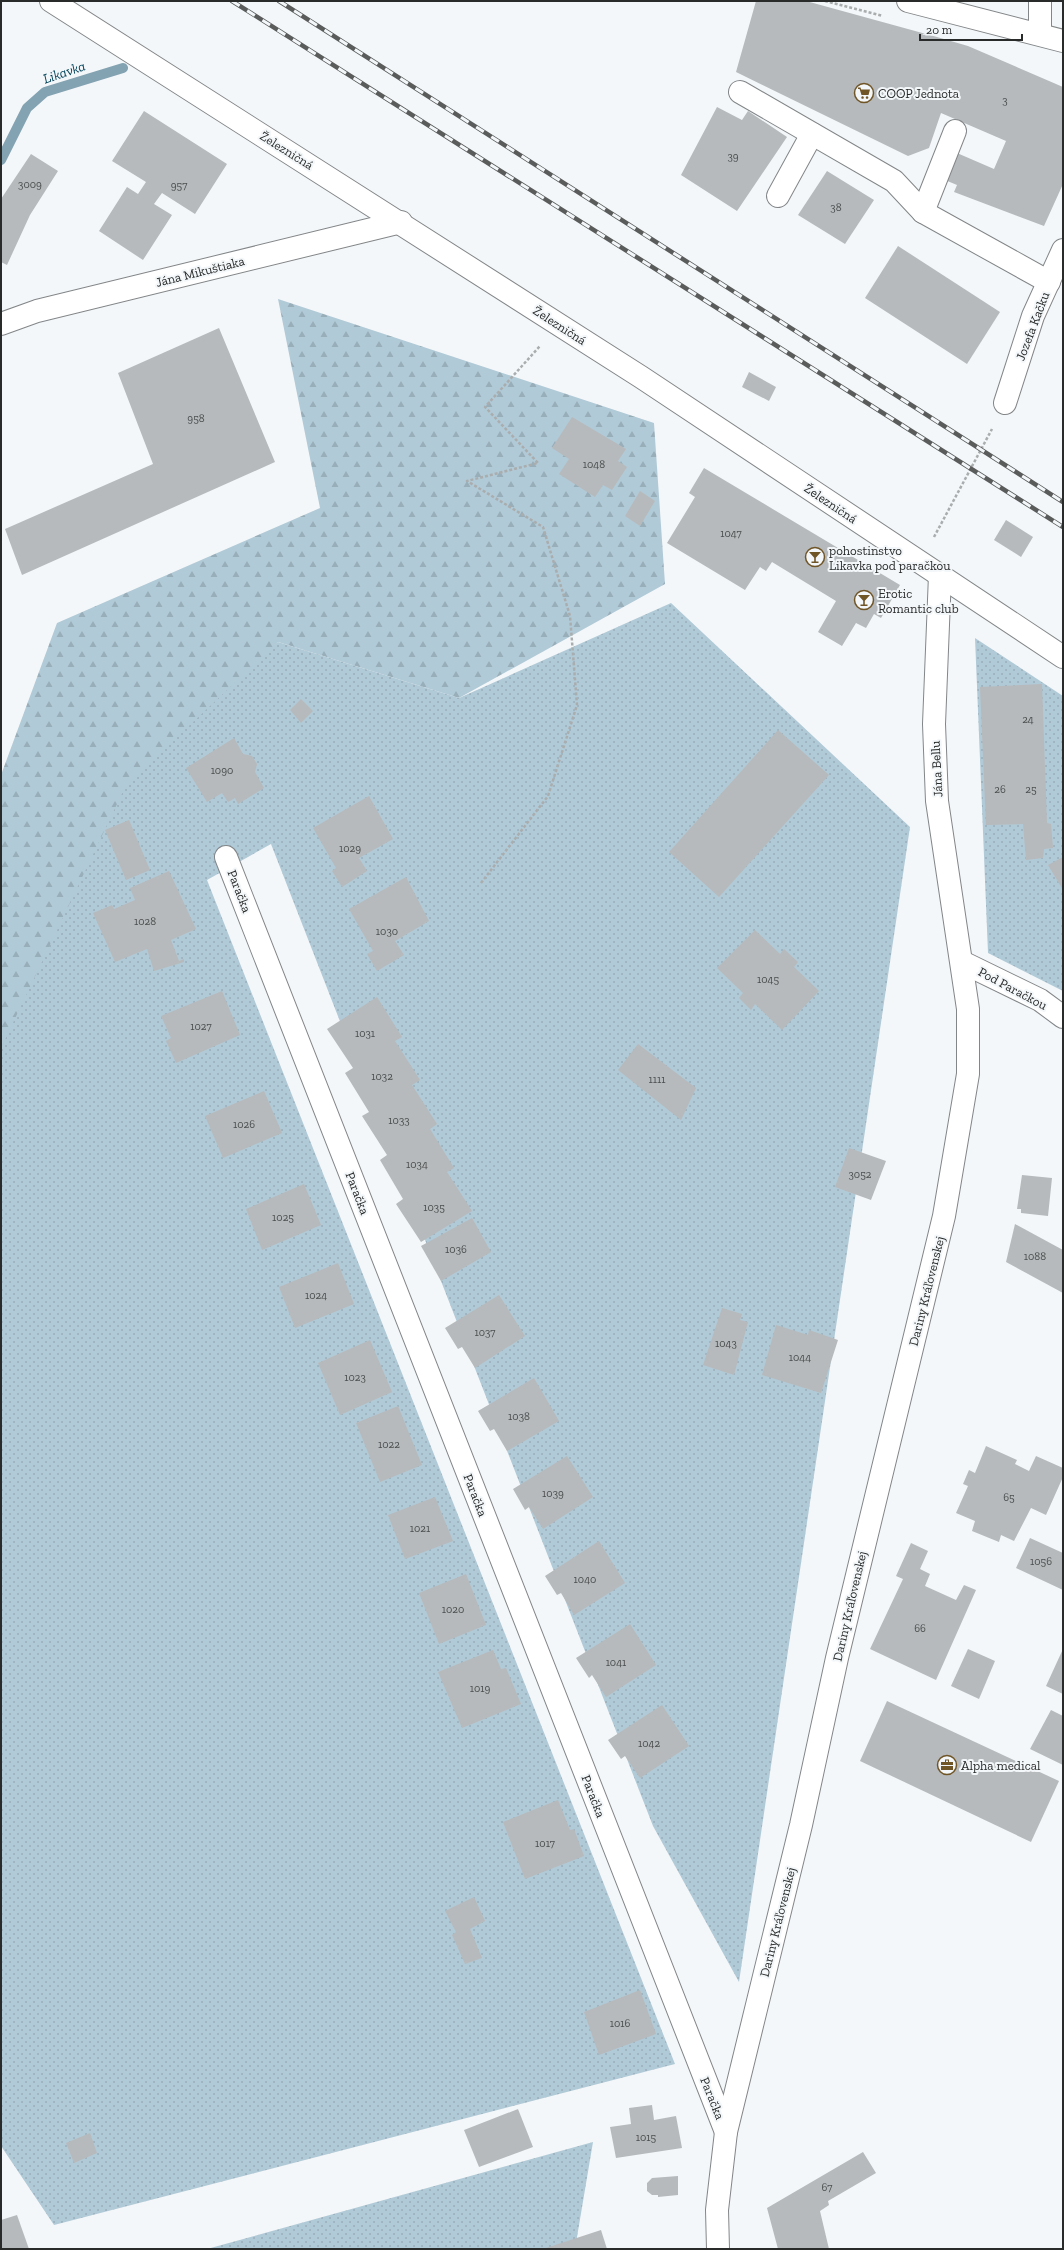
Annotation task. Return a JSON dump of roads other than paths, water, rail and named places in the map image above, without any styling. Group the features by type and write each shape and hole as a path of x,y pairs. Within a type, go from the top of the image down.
{"street":[{"name":"Železničná","path":"51,1 401,222 559,324 1063,657"},
{"path":"908,1 1063,41"},
{"path":"1040,1 1040,34"},
{"path":"740,92 894,181 923,212 1049,282"},
{"path":"923,212 955,131"},
{"path":"778,196 812,134"},
{"name":"Jána Mikuštiaka","path":"1,324 37,311 401,222"},
{"name":"Jozefa Kačku","path":"1005,403 1033,316 1063,250"},
{"name":"Jána Bellu","path":"940,575 934,724 937,801 962,962"},
{"name":"Paračka","path":"226,857 726,2132"},
{"name":"Pod Paračkou","path":"962,962 1040,1000 1063,1017"},
{"name":"Dariny Kráľovenskej","path":"718,2249 717,2210 726,2132 801,1825 839,1650 944,1216 968,1074 968,1009 962,962"}],"waterway":[{"name":"Likavka","path":"1,160 27,108 45,92 123,68"}],"railway":[{"path":"232,1 1063,527"},
{"path":"279,1 1063,502"}],"place":[{"name":"COOP Jednota","path":"864,93"},
{"name":"pohostinstvo Likavka pod paračkou","path":"815,557"},
{"name":"Erotic Romantic club","path":"864,600"},
{"name":"Alpha medical","path":"947,1765"}]}
